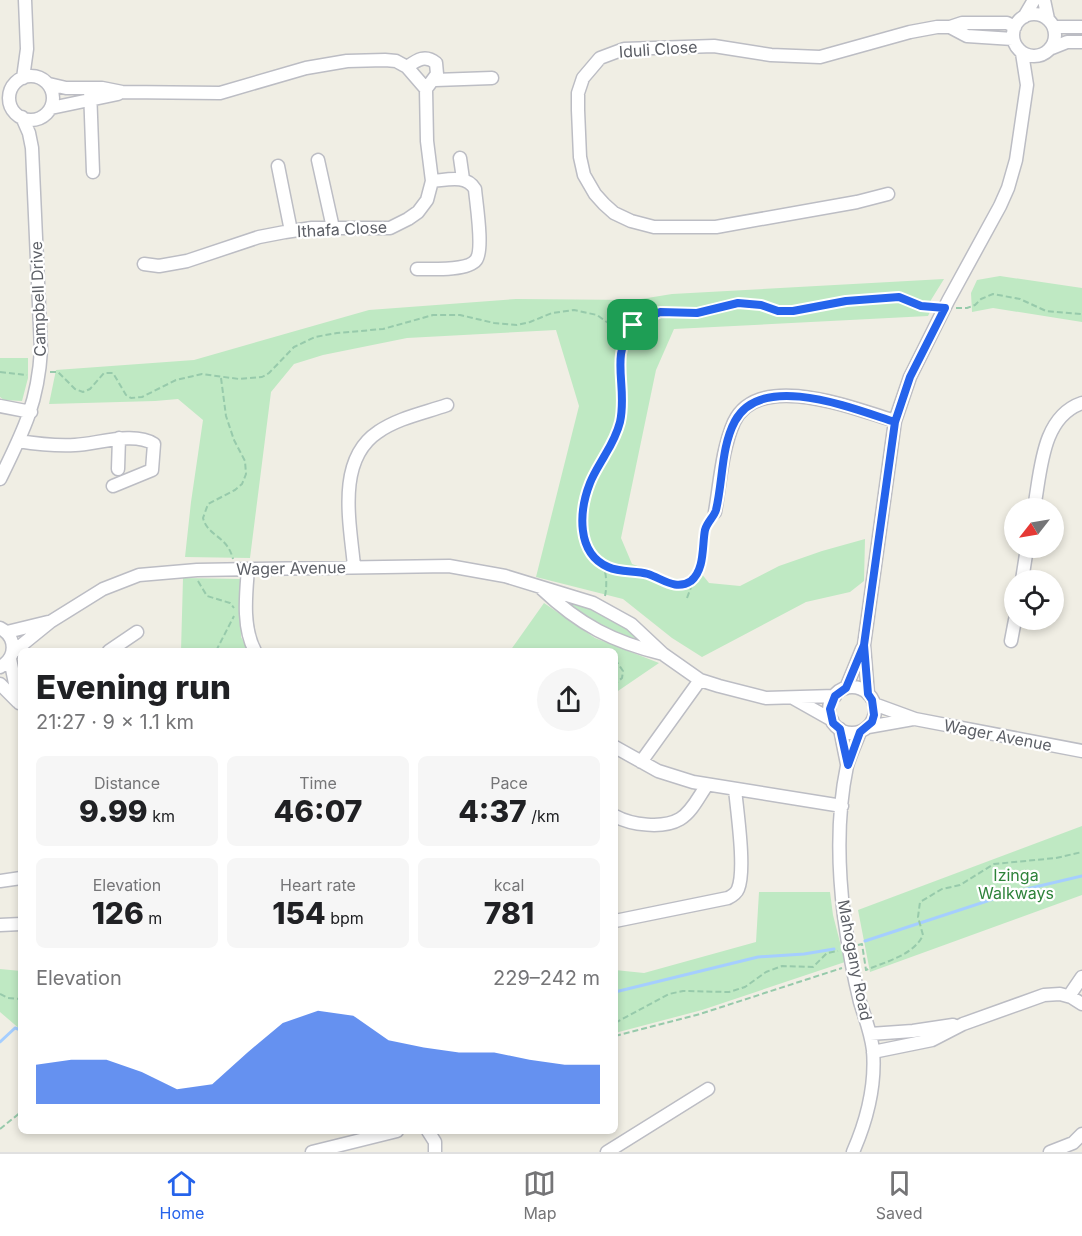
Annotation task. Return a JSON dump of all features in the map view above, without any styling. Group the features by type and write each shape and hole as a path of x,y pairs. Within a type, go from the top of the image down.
{"street":[{"path":"23,78 27,49 25,0"},
{"path":"1034,0 1014,33 1018,48 1022,53 1028,56 1041,56"},
{"path":"1044,0 1055,41 1052,48"},
{"path":"1024,16 1036,14 1051,23 1082,27"},
{"name":"Iduli Close","path":"888,194 857,202 716,227 654,227 631,221 614,213 604,204 584,175 580,158 578,110 578,93 583,78 600,58 624,49 714,46 771,56 820,57 910,32 937,27 951,27 967,36 1014,33"},
{"path":"1027,85 1041,56 1052,48 1067,42 1082,42"},
{"path":"27,49 53,96 32,148"},
{"path":"864,645 874,715 864,729 852,733 836,725 830,709 835,696 846,688 864,645 895,422 910,377 1008,188 1016,160 1027,85 1022,53"},
{"name":"Ithafa Close","path":"144,264 159,266 180,263 259,237 291,231 390,228 418,212 427,200 432,181 427,141 428,99 430,85 438,68 431,58 424,57 407,67"},
{"path":"0,92 13,87 28,76 91,94 220,93 306,68 347,61 396,61 430,85 492,78"},
{"path":"13,87 10,99 29,133 32,148"},
{"path":"0,108 35,119 48,111 91,94"},
{"path":"91,94 93,171"},
{"name":"Campbell Drive","path":"0,479 31,412 40,372 41,330 32,148"},
{"path":"460,158 463,179"},
{"path":"318,160 333,228"},
{"path":"278,166 291,231"},
{"path":"417,269 449,269 470,265 476,261 478,255 479,235 475,189 471,183 463,179 432,181"},
{"path":"715,512 726,448 735,421 747,406 759,399 781,395 819,400 895,422"},
{"path":"1036,498 1044,455 1053,426 1066,411 1082,403"},
{"path":"354,566 350,518 350,472 358,453 368,440 395,423 447,405"},
{"path":"0,406 31,412"},
{"path":"118,438 118,469"},
{"path":"18,441 38,445 76,445 118,438 151,442 155,448 153,467 149,472 113,486"},
{"name":"Wager Avenue","path":"50,622 103,589 139,575 197,570 354,566 430,565 467,568 579,597 603,607 637,628 663,654 700,680 737,692 766,698 835,696"},
{"path":"248,569 248,632 254,648"},
{"name":"Wager Avenue","path":"542,588 569,613 592,629 626,644 663,654"},
{"path":"18,692 12,641 3,630 50,622"},
{"path":"20,648 50,622"},
{"path":"1011,641 1013,630"},
{"path":"113,648 137,632"},
{"path":"0,667 18,650"},
{"path":"641,762 700,680"},
{"path":"0,684 18,702"},
{"path":"846,688 857,688 871,699"},
{"name":"Wager Avenue","path":"793,699 836,725"},
{"name":"Wager Avenue","path":"871,699 915,719 1082,751"},
{"name":"Wager Avenue","path":"864,729 915,719"},
{"name":"Mahogany Road","path":"836,725 848,765"},
{"name":"Mahogany Road","path":"853,1152 870,1105 873,1052 853,967 842,894 840,847 842,806 848,765 864,729"},
{"path":"618,749 658,771 707,785 842,806"},
{"path":"618,817 642,825 672,823 689,812 707,785"},
{"path":"618,920 728,898 734,894 739,887 740,872 740,839 735,789"},
{"path":"0,881 18,878"},
{"path":"0,925 18,924"},
{"path":"1068,996 1082,977"},
{"path":"873,1052 932,1040 963,1024 1031,999 1059,994 1082,1004"},
{"path":"870,1034 963,1024"},
{"path":"616,1150 708,1089"},
{"path":"312,1152 386,1134"},
{"path":"430,1134 435,1142 435,1152"},
{"path":"1050,1152 1073,1143 1082,1134"}],"path":[{"path":"0,372 26,375 58,372 75,389 83,392 90,389 104,373 112,373 116,374 126,396 142,397 185,377 202,374 254,379 262,377 269,373 294,347 315,337 382,329 433,315 460,315 494,323 517,325 552,313 574,310 597,315 611,325 619,327 633,325 660,312 697,313 738,303 761,305 778,311 793,311 846,301 899,297 921,306 967,308 993,294 1020,299 1046,311 1082,314"},
{"path":"611,325 620,351 622,396 620,422 590,482 585,499 582,532 587,547 602,563 616,570 645,573 672,585 683,585 693,578"},
{"path":"620,351 633,325"},
{"path":"221,377 226,416 234,440 245,461 246,474 242,484 235,490 208,504 203,518 207,527 230,546 233,559"},
{"path":"687,597 701,560 706,527 715,512"},
{"path":"602,563 606,590 603,607"},
{"path":"197,570 198,582 207,596 230,603 235,611 218,648"},
{"path":"618,663 623,670 618,681"},
{"path":"618,1021 669,994 683,991 729,992 737,990 766,972 782,966 813,967 826,953 862,944 867,970 904,954 916,945 923,935 918,917 920,902 942,889 960,885 986,867 1017,861 1056,858 1082,852"},
{"path":"618,1035 700,1014 853,967"},
{"path":"0,995 8,999 18,999"},
{"path":"0,1129 18,1114"}],"green space":[{"path":"1000,276 1082,288 1082,322 993,308 972,312 971,293 977,280"},
{"path":"944,279 931,300 932,308 928,316 674,329 656,370 621,538 632,564 672,578 685,580 695,572 701,573 709,583 740,586 779,566 865,539 864,581 850,592 806,602 702,657 672,638 623,599 536,577 579,406 556,330 407,338 323,355 294,364 271,392 250,558 185,557 203,420 178,399 49,404 56,370 194,360 369,310 516,299 635,300 672,294"},
{"path":"0,358 28,358 28,378 22,401 4,400 0,397"},
{"path":"183,578 241,579 241,637 247,648 181,648"},
{"path":"565,598 618,620 645,645 600,628 563,601"},
{"path":"544,603 595,638 659,663 618,691 618,648 512,648"},
{"name":"Izinga Walkways","path":"1082,826 1082,895 870,972 858,910"},
{"path":"759,892 830,892 833,915 845,962 702,1010 618,1032 618,970 644,973 756,942"},
{"path":"0,969 18,971 18,1027 0,1012"}],"waterway":[{"path":"865,941 1018,891 1082,876"},
{"path":"618,991 758,957 804,954 834,949"},
{"path":"0,1042 15,1028 18,1029"}],"route":[{"path":"633,325 620,351 622,396 620,422 590,482 582,519 582,532 591,553 602,563 616,570 645,573 672,585 683,585 689,582 698,572 706,527 715,512 726,448 735,421 751,403 759,399 781,395 819,400 895,422 864,645 846,688 835,696 830,709 833,723 840,729 848,765 860,732 872,722 874,715 875,707 868,694 864,645 874,570 895,422 910,377 945,308 931,305 921,306 899,297 846,301 793,311 778,311 761,305 738,303 697,313 660,312 633,325"}]}
